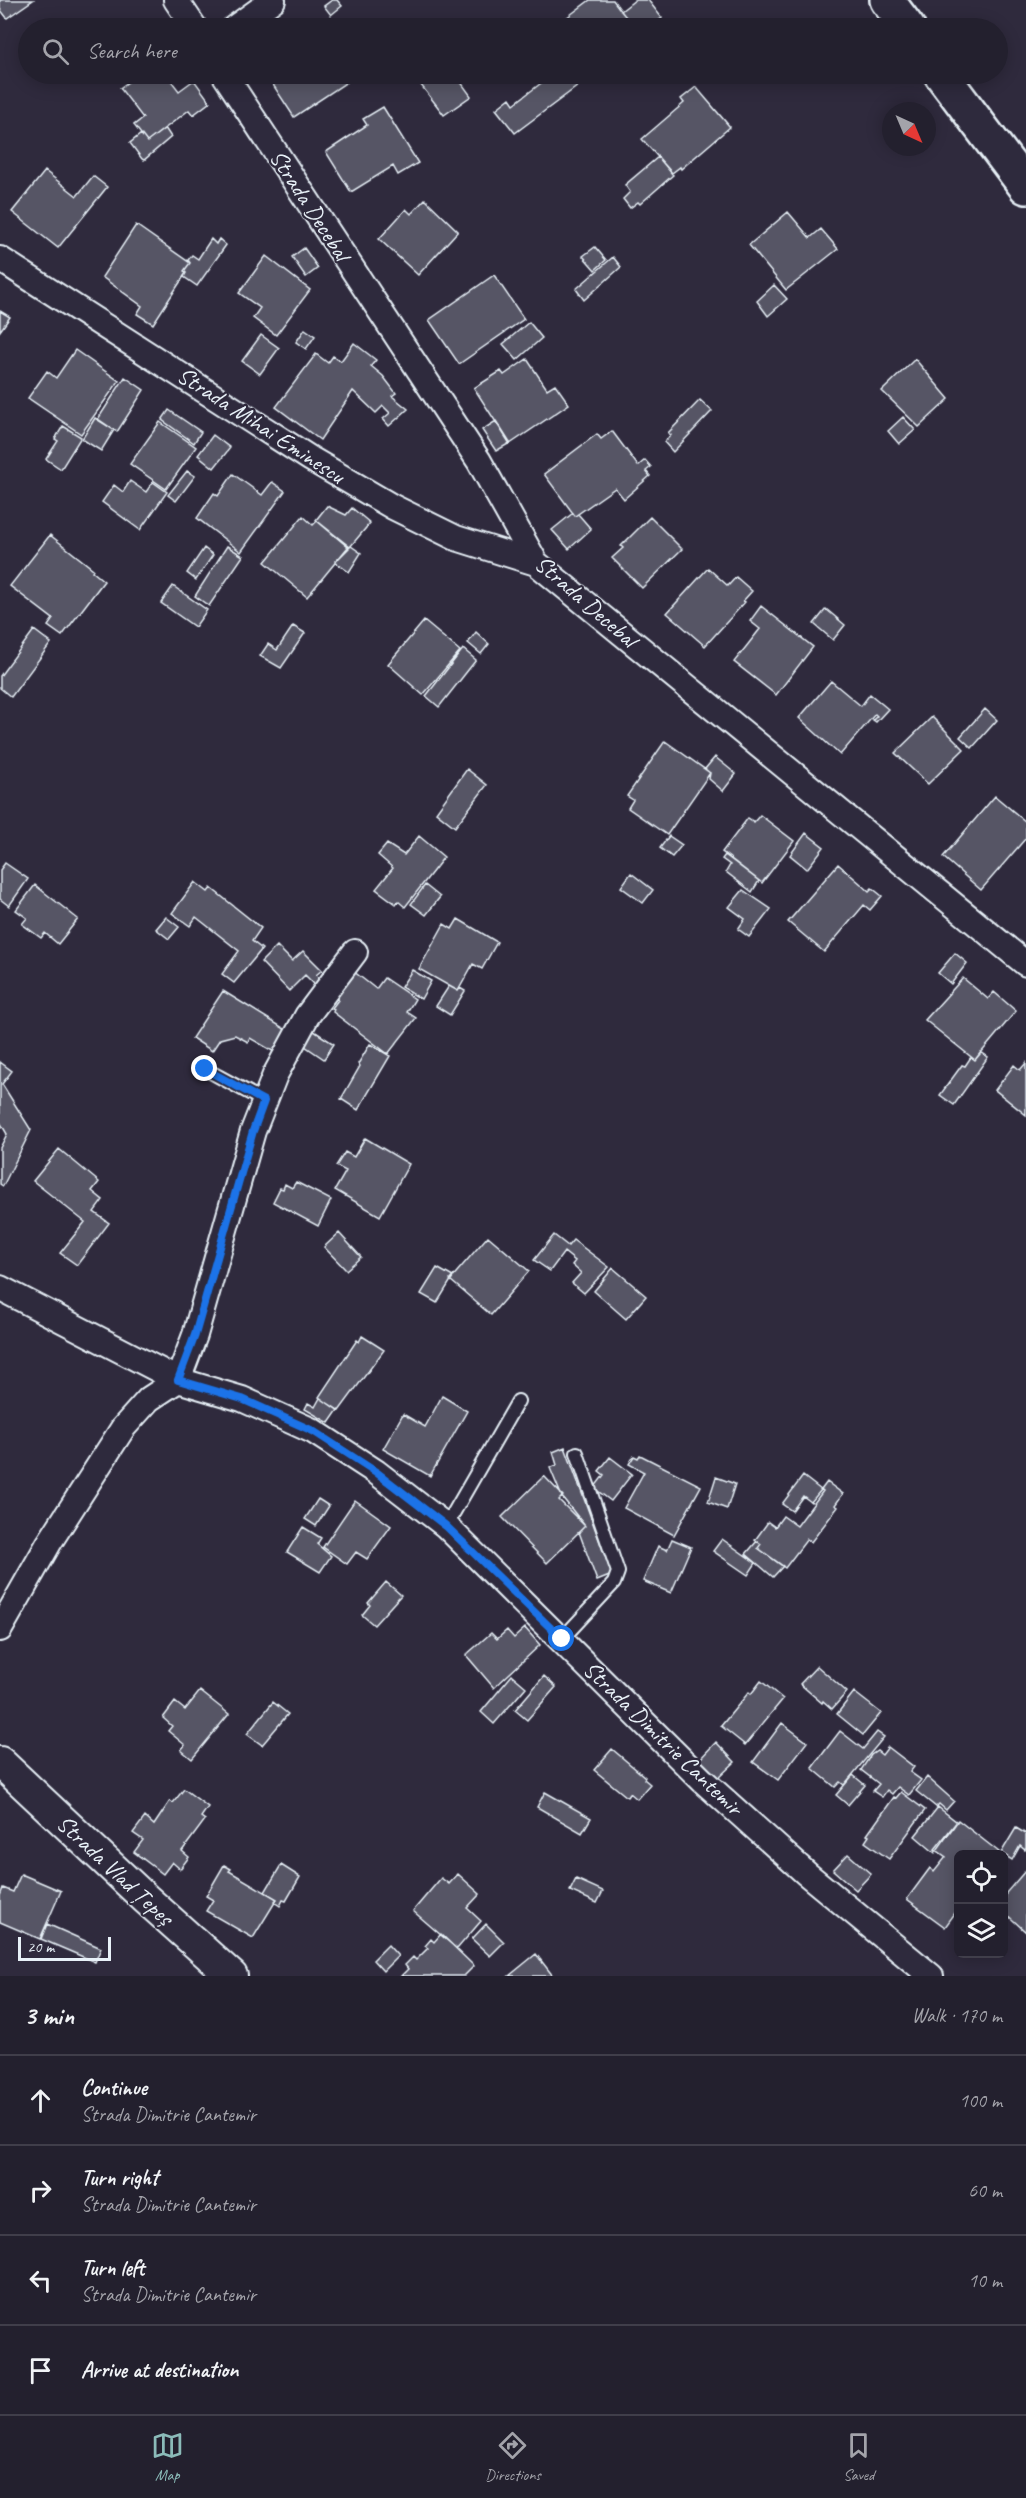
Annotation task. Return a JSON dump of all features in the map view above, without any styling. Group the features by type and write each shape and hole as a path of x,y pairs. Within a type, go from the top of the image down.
{"main road":[{"path":"888,0 901,18"},
{"path":"949,84 1026,187"}],"street":[{"path":"177,0 189,18"},
{"path":"248,18 273,0"},
{"name":"Strada Decebal","path":"231,84 479,461 536,563 1026,964"},
{"name":"Strada Mihai Eminescu","path":"0,259 311,459 393,507 456,538 536,563"},
{"path":"0,1629 49,1543 123,1428 149,1399 178,1380 195,1335 253,1131 274,1075 307,1016 355,952"},
{"name":"Strada Dimitrie Cantemir","path":"0,1288 178,1380 242,1399 313,1431 376,1472 446,1526 702,1780 807,1875 931,1976"},
{"name":"Strada Vlad Țepeș","path":"0,1762 232,1976"}],"lane":[{"path":"205,1069 264,1101"},
{"path":"446,1526 518,1401"},
{"path":"562,1639 614,1583 618,1572 577,1453"}],"building":[{"path":"0,0 33,0 7,18 0,9"},
{"path":"332,0 337,0 342,6 331,15 324,6"},
{"path":"590,0 613,0 626,18 566,18"},
{"path":"635,0 648,0 662,18 627,18 621,11"},
{"path":"125,84 174,84 179,91 189,84 197,84 210,102 193,115 189,110 147,142 134,125 143,118 120,88"},
{"path":"273,84 344,84 294,117"},
{"path":"420,84 462,84 471,96 444,115"},
{"path":"540,84 581,84 515,133 496,109 510,98 514,104"},
{"path":"696,87 730,127 681,169 680,167 672,173 642,139 684,103 681,99"},
{"path":"383,107 418,163 398,175 393,166 351,192 326,152 367,125 363,119"},
{"path":"165,128 171,137 144,160 142,159 130,143 141,134 147,142"},
{"path":"658,157 673,175 640,204 638,202 630,208 623,199 630,192 625,185"},
{"path":"45,171 77,196 93,176 107,187 58,248 12,212"},
{"path":"425,199 458,231 418,275 379,239 406,209 411,214"},
{"path":"788,212 810,238 821,229 838,249 786,290 749,245"},
{"path":"136,225 190,263 153,324 137,314 142,306 102,277"},
{"path":"211,239 216,244 219,239 226,245 197,286 184,277 186,273 184,271 192,255 198,259"},
{"path":"595,247 606,260 595,270 583,256"},
{"path":"304,248 318,268 306,277 292,257"},
{"path":"266,256 310,290 276,335 253,318 260,308 239,293"},
{"path":"613,257 621,267 584,300 576,289"},
{"path":"494,275 524,319 459,364 429,320"},
{"path":"774,285 787,299 768,316 757,301"},
{"path":"0,311 10,317 0,331"},
{"path":"529,322 542,338 517,360 503,344"},
{"path":"305,329 315,336 306,349 296,342"},
{"path":"261,335 279,348 260,374 242,361"},
{"path":"354,343 376,360 371,366 383,376 396,393 392,396 408,409 389,426 383,419 390,413 383,406 376,413 353,391 320,440 276,407 316,354 328,363 333,356 341,361"},
{"path":"75,350 119,381 81,434 28,398 47,371 56,378"},
{"path":"527,359 547,389 555,384 569,404 510,444 474,388 501,371 504,375"},
{"path":"915,359 949,399 919,427 882,391"},
{"path":"125,377 144,390 117,432 98,419"},
{"path":"700,400 712,411 673,452 664,442 671,435 668,433"},
{"path":"169,410 201,432 194,443 162,420"},
{"path":"903,417 915,430 899,444 888,431"},
{"path":"95,418 114,430 101,451 82,439"},
{"path":"496,421 510,443 496,451 482,430"},
{"path":"160,422 196,447 166,489 130,464"},
{"path":"63,426 81,437 61,469 46,459 58,441 55,439"},
{"path":"612,431 638,466 645,460 651,467 646,471 650,476 624,499 615,488 575,516 544,474 597,434 601,439"},
{"path":"213,435 230,448 214,468 198,455"},
{"path":"187,471 195,476 176,501 168,495"},
{"path":"233,474 262,495 272,482 285,491 241,552 197,518 214,493 218,496"},
{"path":"130,481 146,492 153,482 167,492 140,530 102,502 114,485 123,492"},
{"path":"327,506 346,515 352,508 370,523 350,547 316,520"},
{"path":"573,513 575,516 578,514 591,529 569,549 552,530"},
{"path":"303,516 313,525 317,521 348,547 307,597 265,562"},
{"path":"650,517 682,549 642,588 612,558"},
{"path":"50,535 93,569 92,571 104,581 62,636 48,626 53,619 10,586"},
{"path":"227,546 243,556 209,606 195,596"},
{"path":"351,546 361,553 349,572 335,562"},
{"path":"204,548 213,555 196,580 187,573"},
{"path":"708,568 728,586 736,577 752,591 743,601 745,602 705,646 667,613"},
{"path":"173,586 207,610 195,627 161,603"},
{"path":"761,606 813,647 776,695 734,662 760,629 750,621"},
{"path":"826,609 845,625 833,640 814,624"},
{"path":"424,621 460,651 423,695 388,664"},
{"path":"293,626 305,633 281,668 260,656 268,644 277,650"},
{"path":"34,630 51,643 11,697 0,688 0,676"},
{"path":"476,632 489,644 481,654 468,643"},
{"path":"463,649 476,660 439,707 426,696"},
{"path":"831,681 861,706 870,694 888,709 876,722 873,720 877,716 875,714 840,755 799,718"},
{"path":"985,709 997,720 972,748 960,737"},
{"path":"932,717 964,749 928,784 895,753"},
{"path":"665,741 710,773 667,835 628,808 633,800 627,796"},
{"path":"715,757 736,774 723,791 709,779 710,773 705,769"},
{"path":"467,769 487,785 455,827 436,812"},
{"path":"995,796 1026,822 1026,838 981,890 943,857"},
{"path":"760,815 794,841 762,883 722,852 748,818 754,822"},
{"path":"806,833 824,847 807,869 790,855"},
{"path":"419,836 444,857 405,907 398,901 396,904 376,889 393,868 378,855 387,844 404,855"},
{"path":"669,836 682,845 672,857 660,848"},
{"path":"725,855 759,881 752,892 726,872 730,865 722,859"},
{"path":"5,863 28,879 9,906 0,899 0,870"},
{"path":"838,864 869,891 872,888 882,896 870,910 864,905 824,952 788,922"},
{"path":"631,873 653,890 643,903 621,887"},
{"path":"195,882 208,892 211,888 261,928 252,941 262,949 234,983 222,974 239,951 196,917 190,926 172,913"},
{"path":"35,885 78,919 58,944 45,933 41,938 22,924 27,918 16,910"},
{"path":"425,885 440,897 426,915 411,904"},
{"path":"743,890 771,909 749,937 738,929 745,919 729,907"},
{"path":"166,917 179,927 169,939 156,929"},
{"path":"458,919 497,942 482,969 473,964 458,991 419,969 444,924 452,929"},
{"path":"277,946 292,961 303,951 322,970 316,975 321,981 316,986 305,975 289,991 261,962"},
{"path":"955,953 967,963 951,984 938,973"},
{"path":"412,970 431,981 421,999 401,987"},
{"path":"353,971 376,989 384,978 415,999 407,1012 416,1018 388,1054 333,1012 332,1008 338,1000 333,997"},
{"path":"963,978 988,999 994,992 1016,1011 975,1060 925,1020"},
{"path":"449,986 458,991 460,988 465,991 450,1015 436,1006"},
{"path":"223,991 288,1031 276,1053 250,1038 248,1042 235,1035 220,1039 212,1051 192,1038"},
{"path":"311,1029 334,1044 324,1059 302,1044"},
{"path":"370,1044 390,1056 358,1110 341,1099"},
{"path":"981,1052 988,1057 954,1105 940,1095 962,1065 965,1066 971,1057 975,1060"},
{"path":"0,1062 12,1071 2,1084 31,1130 3,1186 0,1184 0,1148 7,1134 0,1122"},
{"path":"1026,1063 1026,1115 995,1090 1014,1065 1020,1070"},
{"path":"365,1138 409,1164 380,1216 335,1190 346,1171 336,1166 345,1152 354,1157"},
{"path":"59,1149 99,1182 92,1191 103,1200 94,1212 109,1223 77,1265 60,1253 85,1222 33,1181"},
{"path":"296,1182 331,1200 318,1226 273,1202 280,1188 283,1189 285,1184 292,1188"},
{"path":"339,1233 361,1257 346,1270 324,1247"},
{"path":"554,1235 568,1246 573,1240 609,1267 584,1293 572,1283 581,1273 572,1265 575,1261 564,1252 550,1271 534,1260"},
{"path":"488,1236 529,1271 491,1315 450,1280"},
{"path":"437,1268 453,1277 437,1303 421,1294"},
{"path":"613,1268 646,1296 626,1319 594,1291"},
{"path":"362,1336 384,1350 339,1411 319,1397"},
{"path":"442,1396 467,1411 430,1476 383,1449 403,1414 425,1427"},
{"path":"320,1398 338,1410 329,1423 305,1409 308,1403 315,1407"},
{"path":"565,1447 612,1575 597,1581 579,1532 585,1526 562,1497 550,1468 557,1465 553,1452"},
{"path":"640,1455 701,1486 674,1535 624,1508 644,1472 629,1464 634,1456 638,1458"},
{"path":"610,1457 632,1474 611,1501 594,1488 604,1475 599,1471"},
{"path":"544,1476 563,1496 559,1500 585,1526 547,1563 502,1517"},
{"path":"803,1476 821,1490 811,1502 803,1496 792,1511 782,1504"},
{"path":"716,1477 735,1484 727,1509 708,1502"},
{"path":"827,1482 843,1494 835,1505 838,1507 811,1542 807,1539 785,1568 758,1548 761,1544 755,1540 768,1522 775,1527 783,1516 797,1526"},
{"path":"318,1499 329,1506 316,1526 305,1519"},
{"path":"355,1500 391,1526 367,1559 356,1552 347,1564 323,1547"},
{"path":"303,1527 321,1538 317,1544 331,1556 320,1572 287,1552"},
{"path":"672,1539 691,1547 671,1593 643,1581 658,1546 667,1550"},
{"path":"722,1539 756,1563 748,1575 713,1551"},
{"path":"757,1541 761,1544 758,1548 783,1566 773,1577 746,1554"},
{"path":"386,1582 401,1595 374,1625 362,1615 370,1605 368,1603"},
{"path":"525,1628 540,1645 494,1688 466,1655 491,1633 497,1639 507,1630 514,1638"},
{"path":"817,1666 847,1692 832,1709 800,1684"},
{"path":"512,1675 526,1687 494,1724 481,1712"},
{"path":"544,1676 556,1687 527,1720 515,1710"},
{"path":"761,1681 783,1699 745,1745 721,1726"},
{"path":"200,1691 229,1714 192,1759 181,1750 185,1745 168,1731 172,1726 163,1718 175,1702 185,1710"},
{"path":"854,1692 881,1713 863,1735 837,1714"},
{"path":"273,1702 288,1714 262,1745 247,1734"},
{"path":"782,1723 807,1742 778,1780 753,1762"},
{"path":"840,1731 863,1749 877,1732 884,1737 844,1785 840,1782 835,1787 812,1768"},
{"path":"716,1742 735,1762 717,1779 699,1760"},
{"path":"888,1747 914,1767 910,1772 921,1780 909,1795 898,1787 892,1794 887,1790 882,1797 873,1791 879,1784 861,1770 871,1755 877,1751 882,1755"},
{"path":"612,1749 650,1784 637,1799 630,1793 627,1797 594,1770"},
{"path":"853,1775 865,1785 848,1805 836,1795"},
{"path":"927,1777 954,1801 946,1810 939,1804 936,1807 916,1791"},
{"path":"184,1789 208,1807 201,1817 205,1820 182,1851 189,1857 180,1869 172,1862 163,1874 134,1852 143,1840 133,1833 145,1817 154,1825 170,1801 173,1803"},
{"path":"545,1792 591,1818 582,1833 537,1807"},
{"path":"901,1792 925,1810 889,1859 865,1842 869,1836 867,1835 894,1797 896,1798"},
{"path":"938,1807 957,1822 935,1853 915,1836"},
{"path":"958,1820 996,1850 954,1850 954,1915 945,1927 907,1899 930,1868 934,1872 946,1857 935,1849"},
{"path":"1016,1828 1026,1834 1025,1850 1020,1846 1012,1860 1008,1857 1008,1850 1003,1850"},
{"path":"848,1854 871,1874 856,1890 833,1870"},
{"path":"224,1865 231,1869 229,1871 277,1899 253,1938 206,1911 213,1900 206,1896"},
{"path":"281,1865 300,1877 286,1901 283,1900 280,1906 274,1902 277,1899 265,1892"},
{"path":"1026,1870 1026,1932 1008,1916 1008,1891"},
{"path":"21,1874 61,1891 40,1939 0,1922 0,1896 3,1888 13,1892"},
{"path":"458,1874 480,1894 467,1908 481,1921 457,1949 413,1911 441,1878 449,1884"},
{"path":"576,1879 603,1891 597,1903 570,1891"},
{"path":"47,1924 101,1948 95,1962 41,1939"},
{"path":"486,1924 504,1942 490,1956 472,1939"},
{"path":"441,1934 474,1966 464,1976 401,1976 408,1969 405,1965 413,1957 416,1960 428,1948 425,1946 431,1939 434,1942"},
{"path":"388,1945 398,1956 383,1971 373,1960"},
{"path":"536,1954 553,1976 509,1976"}],"route":[{"path":"205,1069 264,1101 253,1131 195,1335 178,1380 242,1399 313,1431 376,1472 446,1526 562,1639"}]}
